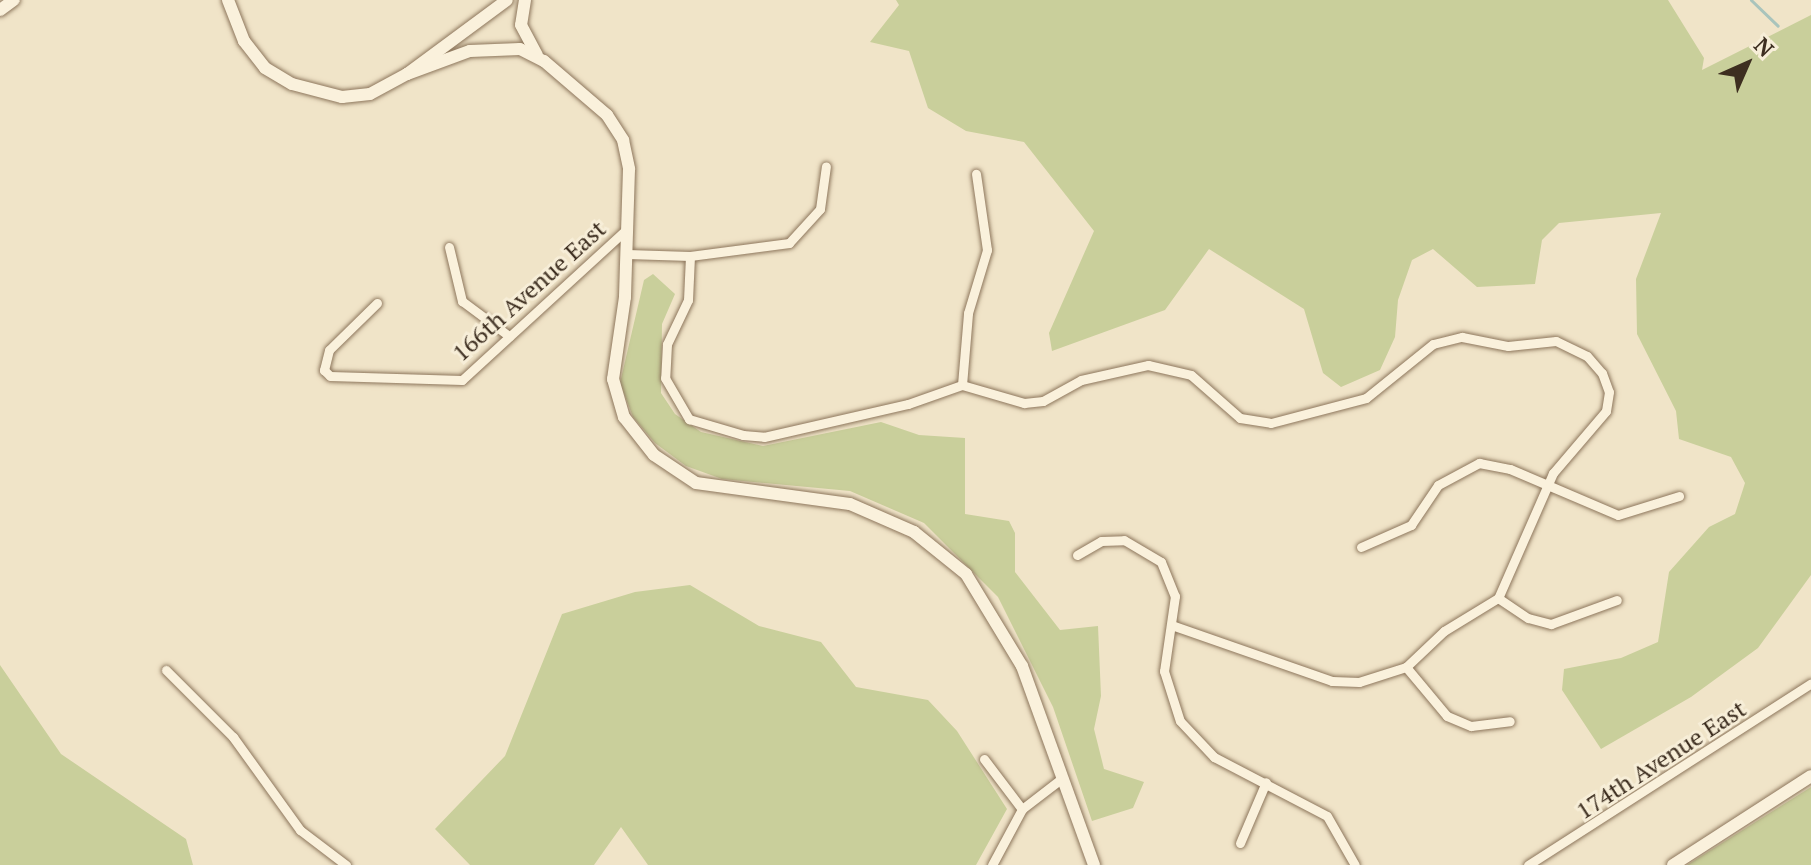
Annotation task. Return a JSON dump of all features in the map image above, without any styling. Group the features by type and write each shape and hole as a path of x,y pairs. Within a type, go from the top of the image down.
{"street":[{"path":"0,10 14,0"},
{"path":"228,0 252,54 292,84 354,97 407,74 487,48 520,49 544,61 600,108 623,140 628,228 614,392 645,445 696,483 850,504 935,547 966,574 1009,638 1094,865"},
{"path":"407,74 507,0"},
{"path":"525,0 522,31 544,61"},
{"name":"166th Avenue East","path":"627,254 690,256 789,243 820,209 826,166"},
{"path":"962,385 968,313 987,250 976,174"},
{"name":"166th Avenue East","path":"377,303 345,327 324,370 354,380 457,381 628,228"},
{"path":"449,247 462,301 509,336"},
{"path":"690,256 688,300 663,362 678,407 706,428 764,437 908,404 962,385 1024,403 1043,401 1081,380 1163,366 1191,375 1240,418 1271,423 1366,398 1449,338 1508,346 1556,341 1596,365 1609,402 1546,486 1498,598 1444,631 1406,667 1359,682 1332,681 1171,625"},
{"path":"1361,547 1411,525 1438,485 1468,465 1502,466 1618,515 1679,496"},
{"path":"1077,555 1113,539 1153,554 1173,584 1164,671 1180,721 1214,757 1327,816 1355,865"},
{"path":"1498,598 1528,618 1551,624 1617,600"},
{"path":"1406,667 1447,716 1471,726 1510,721"},
{"path":"166,670 233,737 300,830 346,865"},
{"name":"174th Avenue East","path":"1528,865 1811,683"},
{"path":"984,759 1022,809"},
{"path":"1673,865 1811,776"},
{"path":"992,865 1022,809 1061,779"},
{"path":"1240,843 1266,782"}],"green space":[{"path":"896,0 1668,0 1704,58 1702,70 1811,15 1811,575 1758,648 1691,697 1601,749 1562,690 1564,669 1621,658 1658,642 1669,572 1709,527 1735,514 1745,483 1731,457 1679,439 1676,411 1637,334 1636,279 1661,213 1559,223 1542,240 1535,284 1477,287 1433,249 1412,260 1398,300 1395,337 1380,370 1341,387 1323,373 1304,309 1209,249 1165,310 1052,351 1049,333 1094,231 1024,142 966,131 928,108 909,51 870,42 899,5"},
{"path":"653,274 675,294 662,324 661,393 675,414 701,432 763,446 881,422 919,435 965,438 965,514 1009,521 1015,533 1015,572 1060,630 1098,626 1101,696 1094,729 1104,769 1144,782 1133,808 1092,821 1053,707 998,597 924,523 850,491 722,479 686,466 655,443 633,417 620,383 644,280"},
{"path":"690,585 759,626 821,642 856,687 928,700 957,731 1007,809 976,865 648,865 621,827 594,865 470,865 435,829 505,756 562,614 635,592"},
{"path":"0,665 61,754 186,839 193,865 0,865"},
{"path":"1811,787 1811,865 1687,865 1776,809"}],"waterway":[{"path":"1751,0 1778,26"}]}
